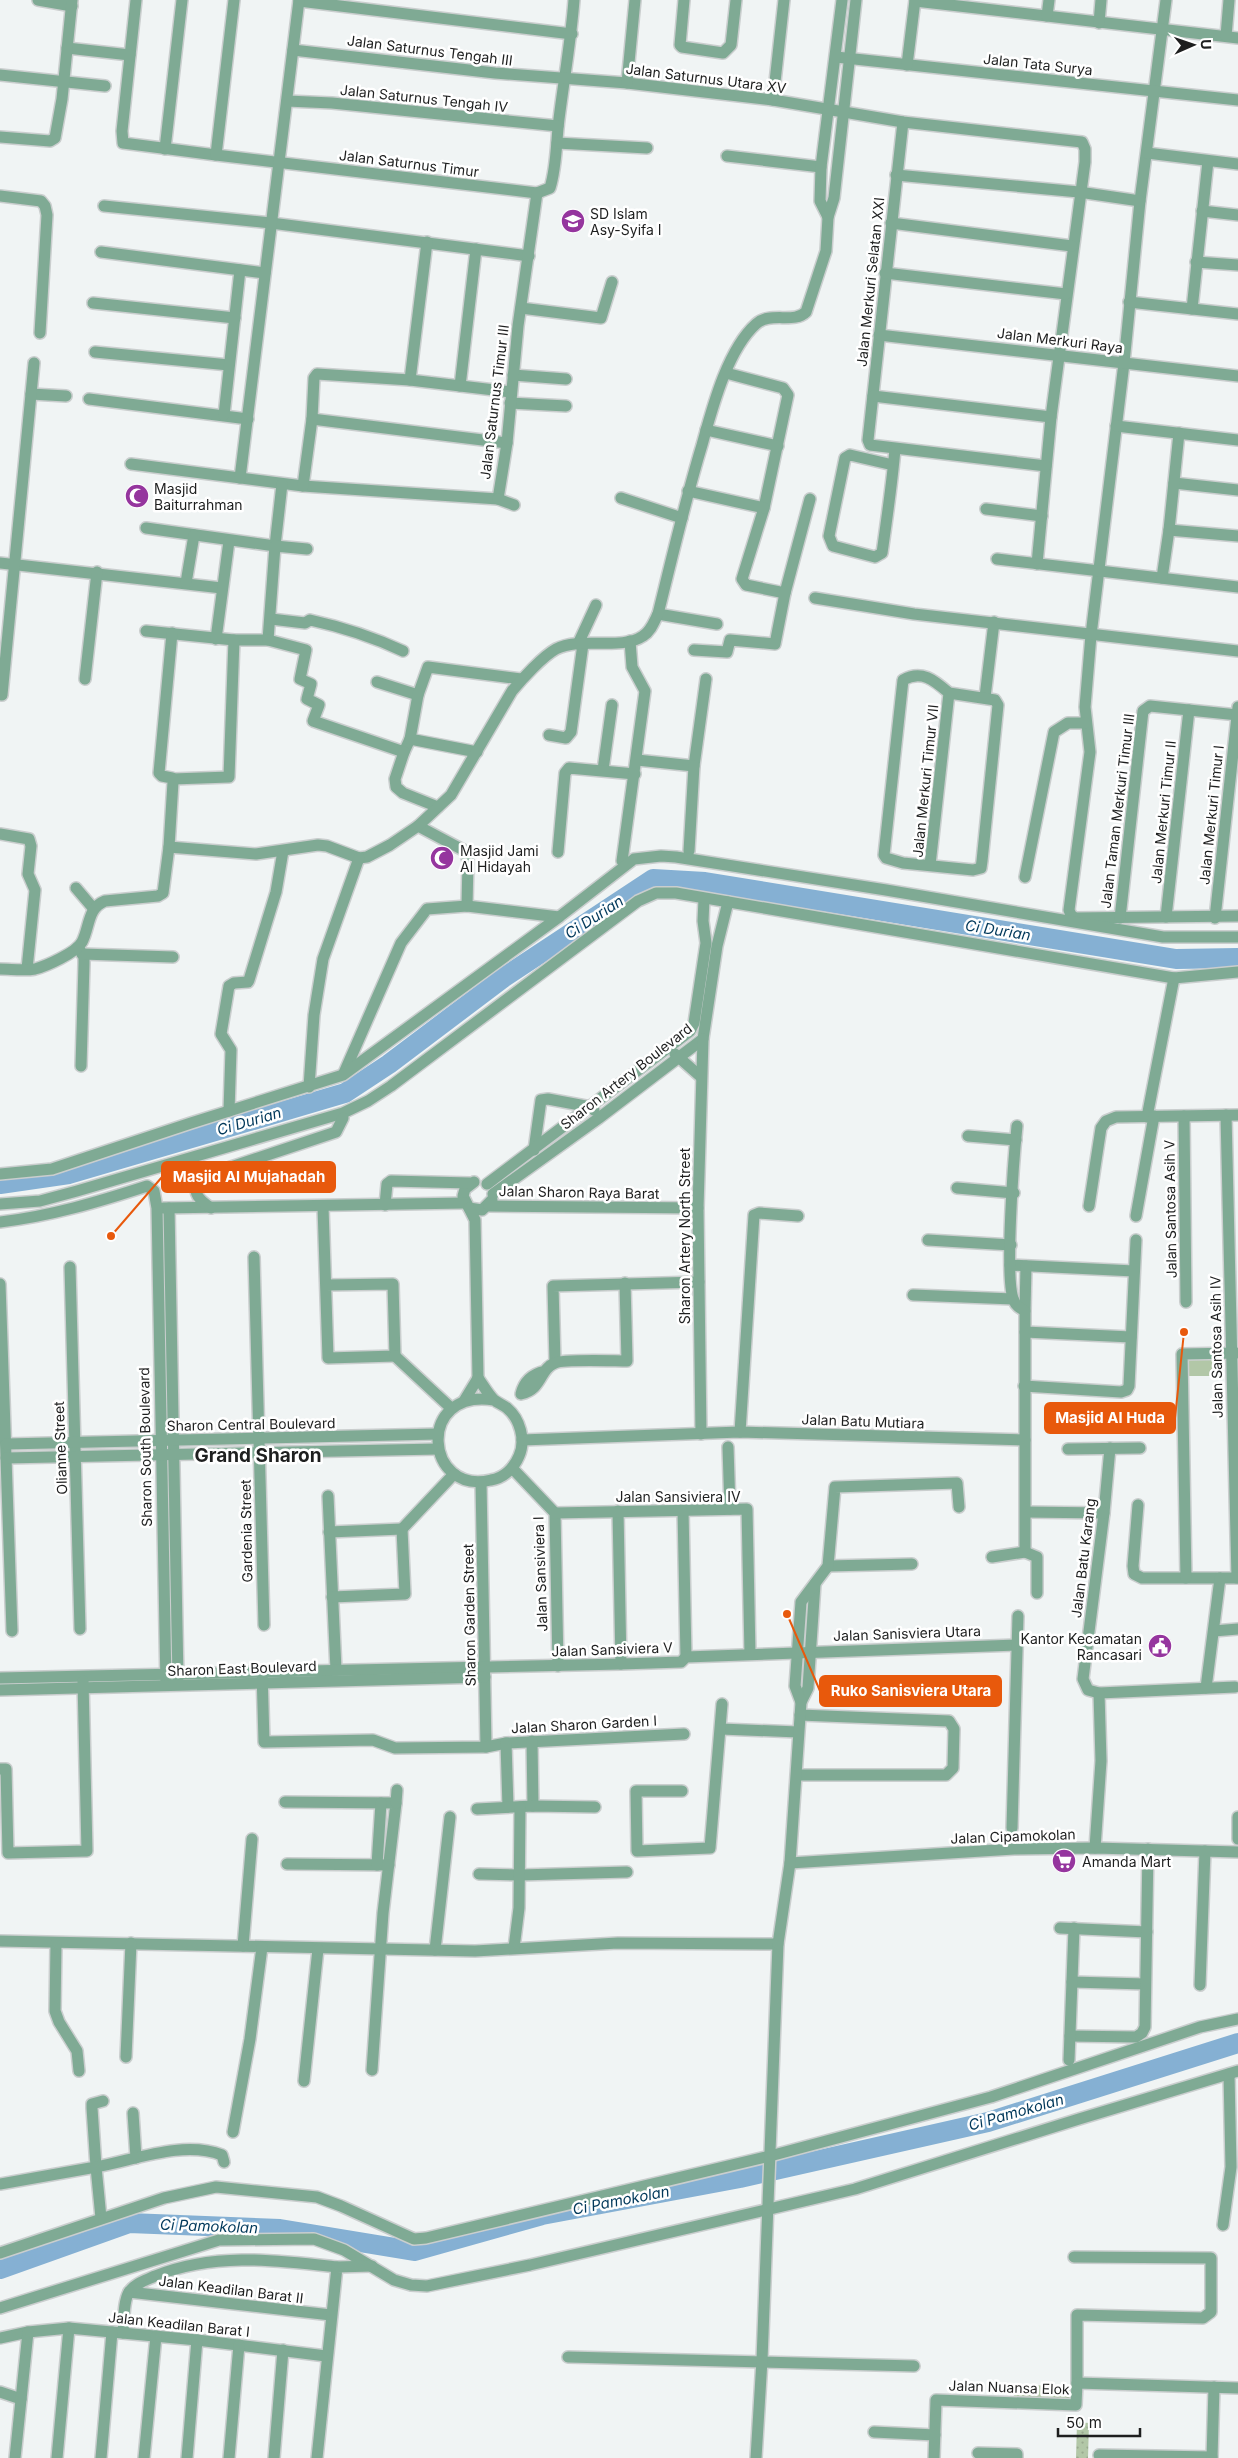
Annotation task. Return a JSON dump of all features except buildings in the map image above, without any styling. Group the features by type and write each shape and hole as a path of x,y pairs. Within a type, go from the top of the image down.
{"street":[{"path":"0,137 53,140 64,80 72,3 38,0"},
{"path":"67,48 130,55 136,0"},
{"path":"166,149 182,0"},
{"path":"216,155 234,0"},
{"path":"240,478 299,0 572,34"},
{"path":"537,193 550,188 556,169 558,126 572,34 574,0"},
{"path":"627,83 635,0"},
{"path":"684,0 679,41 682,48 723,53 731,45 736,0"},
{"path":"773,100 784,0"},
{"path":"828,217 820,201 821,167 842,0"},
{"path":"169,848 256,854 318,845 327,846 359,858 383,849 418,826 451,795 521,679 554,650 581,644 630,641 648,632 658,614 688,491 716,394 726,373 741,344 756,324 766,318 797,317 806,312 826,251 828,217 834,198 856,0"},
{"path":"907,65 915,0 1099,23 1232,37 1229,0"},
{"path":"1047,16 1049,0"},
{"path":"1099,23 1101,0"},
{"path":"1166,0 1140,201 1124,363 1092,635 1085,723 1090,752 1069,910 1070,915 1075,918 1216,918 1238,916"},
{"name":"Jalan Saturnus Tengah III","path":"293,50 495,73 564,78"},
{"name":"Jalan Saturnus Timur","path":"130,55 122,142 124,145 537,193"},
{"name":"Jalan Tata Surya","path":"836,57 1238,100"},
{"path":"0,75 64,80 105,86"},
{"name":"Jalan Saturnus Utara XV","path":"564,78 627,83 773,100 903,122 1082,142 1085,156 1079,192"},
{"name":"Jalan Saturnus Tengah IV","path":"287,101 332,103 558,126"},
{"name":"Jalan Merkuri Selatan XXI","path":"895,449 870,445 868,440 903,122"},
{"path":"557,143 647,148"},
{"path":"1147,153 1238,164"},
{"path":"727,156 821,167"},
{"path":"1192,309 1208,161"},
{"path":"896,175 1079,192 1140,201"},
{"path":"1037,564 1051,417 1079,192"},
{"name":"Jalan Saturnus Timur III","path":"131,464 282,484 498,499 507,443 521,308 537,193"},
{"path":"0,196 41,201 45,206 47,215 40,333"},
{"path":"104,206 271,223 529,256"},
{"path":"1202,211 1238,214"},
{"path":"891,223 1072,246"},
{"path":"410,380 427,242"},
{"path":"460,386 476,249"},
{"path":"101,252 265,273"},
{"path":"1196,262 1238,265"},
{"path":"224,415 240,270"},
{"path":"885,273 1066,294"},
{"path":"521,308 601,318 612,282"},
{"path":"1129,302 1238,314"},
{"path":"92,303 235,318"},
{"name":"Jalan Merkuri Raya","path":"879,334 1238,376"},
{"path":"95,352 229,366"},
{"path":"2,695 34,363"},
{"path":"726,373 783,388 786,391 788,399 764,508 742,579 746,585 785,593"},
{"path":"303,486 312,420 314,378 317,374 410,380 460,386 511,398 566,406"},
{"path":"513,376 566,379"},
{"path":"32,394 66,396"},
{"path":"873,396 1051,417"},
{"path":"90,399 248,419"},
{"path":"312,420 507,443"},
{"path":"1116,426 1238,440"},
{"path":"706,430 778,446"},
{"path":"1162,578 1179,433"},
{"path":"893,465 850,455 845,458 829,536 833,546 875,557 882,553 893,465 895,449 1046,466"},
{"path":"1174,483 1238,490"},
{"path":"268,640 282,484"},
{"path":"688,491 764,508"},
{"path":"621,498 682,518"},
{"path":"498,499 514,505"},
{"path":"694,650 727,652 730,640 775,644 785,593 810,499"},
{"path":"986,509 1042,516"},
{"path":"146,528 229,541 307,549"},
{"path":"1169,530 1238,536"},
{"path":"186,584 194,535"},
{"path":"216,639 229,541"},
{"path":"997,559 1238,587"},
{"path":"0,563 97,572 222,588"},
{"path":"85,678 97,572"},
{"path":"815,598 914,614 1238,651"},
{"path":"549,735 566,738 571,732 581,644 596,605"},
{"path":"658,614 717,624"},
{"path":"271,619 305,623 310,620 330,624 403,651"},
{"path":"985,697 994,622"},
{"path":"146,631 216,639 268,640 306,650 300,679 311,684 306,699 319,705 313,721 404,752"},
{"path":"172,634 159,773 173,779 228,777 234,640"},
{"path":"622,861 645,691 632,667 630,641"},
{"path":"438,807 403,793 396,786 396,779 404,752 410,739 418,695 428,667 521,679"},
{"path":"930,865 903,863 886,858 884,855 901,686 903,680 908,677 923,676 932,678 949,693"},
{"path":"689,851 694,766 706,679"},
{"path":"378,682 418,695"},
{"name":"Jalan Merkuri Timur VII","path":"949,693 985,697 995,700 998,708 982,862 979,870 930,865 949,693"},
{"path":"603,770 612,706"},
{"name":"Jalan Taman Merkuri Timur III","path":"1120,918 1143,711 1145,707 1189,710"},
{"path":"1189,710 1238,713"},
{"name":"Jalan Merkuri Timur II","path":"1166,917 1189,710"},
{"name":"Jalan Merkuri Timur I","path":"1216,918 1238,713"},
{"path":"1025,877 1052,738 1056,729 1068,723 1085,723"},
{"path":"410,739 477,752"},
{"path":"637,760 694,766"},
{"path":"558,852 565,773 574,767 635,774"},
{"path":"81,1066 84,987 81,943 93,908 105,901 161,896 169,848 173,779"},
{"path":"418,826 464,851 468,861 467,906"},
{"path":"0,834 29,839 31,846 28,874 35,890 27,969"},
{"path":"229,1111 231,1050 221,1034 229,986 234,983 248,982 249,980 276,892 283,851"},
{"path":"0,1174 52,1169 343,1075 559,917 634,859 661,856 886,890 1163,937 1238,937"},
{"path":"309,1087 314,1015 322,959 359,858"},
{"path":"76,888 93,908"},
{"path":"0,1204 40,1201 344,1113 368,1101 391,1086 638,900 656,894 676,893 1174,978 1238,972"},
{"path":"704,899 703,921 712,942"},
{"path":"712,942 728,902"},
{"path":"343,1075 403,941 428,909 467,906 559,917"},
{"name":"Sharon Artery Boulevard","path":"490,1200 534,1150 690,1031 694,1023 712,942"},
{"path":"0,969 35,969 80,950 173,957"},
{"name":"Sharon Artery Boulevard","path":"490,1200 704,1039 706,974"},
{"path":"1136,1216 1174,978"},
{"name":"Sharon Artery North Street","path":"701,1434 698,1208 701,1077 704,1039"},
{"path":"667,1049 680,1057 701,1077"},
{"path":"534,1150 541,1100 548,1099 591,1107 599,1118"},
{"path":"1089,1206 1103,1124 1116,1117 1232,1115"},
{"name":"Jalan Santosa Asih IV","path":"1232,1115 1237,1578"},
{"name":"Jalan Santosa Asih V","path":"1184,1116 1186,1302"},
{"path":"211,1208 200,1200 196,1190 196,1185 204,1176 336,1132 344,1118"},
{"path":"1017,1126 1010,1265 1013,1299 1018,1307 1025,1311"},
{"path":"968,1136 1016,1140"},
{"path":"386,1205 388,1184 391,1181 470,1183 479,1181 490,1200"},
{"path":"464,1400 478,1378 474,1220 463,1196 465,1189 470,1183"},
{"path":"0,1222 38,1218 85,1207 147,1186 154,1192 156,1208 467,1205 490,1200"},
{"path":"957,1188 1014,1193"},
{"path":"474,1220 490,1200"},
{"name":"Jalan Sharon Raya Barat","path":"490,1200 698,1208"},
{"path":"323,1207 328,1358 396,1356"},
{"name":"Sharon South Boulevard","path":"156,1208 166,1679"},
{"name":"Sharon South Boulevard","path":"169,1208 178,1679"},
{"path":"740,1432 754,1215 760,1212 798,1216"},
{"path":"928,1240 1011,1245"},
{"path":"1024,1386 1121,1392 1127,1390 1129,1386 1136,1240"},
{"name":"Gardenia Street","path":"254,1257 264,1625"},
{"path":"1010,1265 1134,1271"},
{"path":"1025,1552 1024,1386 1026,1266"},
{"name":"Olianne Street","path":"70,1267 80,1629"},
{"path":"555,1362 552,1286 699,1282"},
{"path":"508,1408 521,1394 530,1392 538,1385 545,1371 555,1362 626,1360 624,1283"},
{"path":"0,1284 12,1631"},
{"path":"326,1284 393,1284 396,1356 451,1408"},
{"path":"913,1296 1013,1299"},
{"path":"1025,1332 1131,1337"},
{"path":"1186,1578 1182,1354 1234,1353"},
{"path":"478,1378 494,1400"},
{"path":"478,1398 494,1400 508,1408 518,1422 522,1440 520,1455 512,1468 498,1479 481,1483 467,1481 454,1474 444,1463 438,1449 438,1434 442,1420 451,1408 464,1400 478,1398"},
{"name":"Jalan Batu Mutiara","path":"522,1440 740,1432 1025,1440"},
{"name":"Sharon Central Boulevard","path":"6,1444 438,1434"},
{"path":"728,1446 730,1509"},
{"path":"1068,1448 1140,1448"},
{"name":"Jalan Batu Karang","path":"1099,1693 1088,1690 1085,1685 1084,1671 1104,1513 1110,1448"},
{"name":"Sharon Central Boulevard","path":"6,1458 438,1449"},
{"name":"Jalan Sansiviera I","path":"512,1468 555,1513 558,1666"},
{"path":"329,1532 402,1529 454,1474"},
{"name":"Sharon Garden Street","path":"481,1483 486,1746"},
{"path":"801,1702 795,1686 800,1602 828,1566 834,1486 957,1483 958,1507"},
{"path":"328,1496 336,1670"},
{"path":"1138,1505 1134,1574 1142,1578 1237,1578"},
{"name":"Jalan Sansiviera IV","path":"555,1513 618,1510 747,1509 750,1654"},
{"path":"618,1510 621,1664"},
{"path":"683,1510 686,1657"},
{"path":"1026,1512 1104,1513"},
{"path":"332,1597 404,1594 402,1529"},
{"path":"992,1557 1025,1552 1037,1557 1037,1593"},
{"path":"828,1566 912,1564"},
{"path":"1206,1688 1220,1578"},
{"path":"756,2458 762,2360 778,1944 790,1863 801,1702 808,1688 815,1584"},
{"path":"1012,1828 1018,1616"},
{"path":"1214,1631 1238,1629"},
{"name":"Jalan Sanisviera Utara","path":"798,1651 1017,1645"},
{"name":"Jalan Sansiviera V","path":"485,1672 558,1666 681,1662 686,1657 798,1651"},
{"name":"Sharon East Boulevard","path":"262,1677 336,1670 485,1672"},
{"name":"Sharon East Boulevard","path":"0,1678 83,1681 485,1672"},
{"name":"Jalan Sharon Garden I","path":"262,1677 264,1742 373,1740 395,1748 486,1746 506,1742 684,1734"},
{"path":"0,1769 6,1769 8,1853 87,1851 83,1681"},
{"name":"Sharon East Boulevard","path":"0,1690 83,1681"},
{"path":"1095,1848 1101,1761 1099,1693 1235,1688"},
{"path":"682,1791 636,1791 637,1851 710,1848 722,1704"},
{"path":"797,1775 946,1774 953,1768 954,1729 949,1721 800,1715"},
{"path":"721,1729 798,1732"},
{"path":"532,1741 533,1806"},
{"path":"506,1742 508,1807"},
{"path":"383,1865 398,1790"},
{"path":"285,1802 396,1803"},
{"path":"372,2070 381,1948 383,1865 381,1803"},
{"path":"477,1809 533,1806 594,1807"},
{"path":"514,1948 519,1908 520,1807"},
{"path":"435,1950 450,1817"},
{"path":"1238,1817 1238,1839"},
{"path":"243,1946 252,1839"},
{"name":"Jalan Cipamokolan","path":"790,1863 1014,1849 1095,1848 1238,1852"},
{"path":"1070,2036 1140,2035 1146,2021 1148,1849"},
{"path":"1200,1985 1204,1851"},
{"path":"287,1864 383,1865"},
{"path":"479,1874 520,1875 627,1872"},
{"path":"1060,1928 1147,1932"},
{"path":"1069,2060 1074,1928"},
{"path":"0,1941 56,1944 131,1943 318,1949 381,1948 475,1951 618,1943 778,1944"},
{"path":"126,2057 131,1943"},
{"path":"56,1944 55,2011 59,2022 77,2051 79,2071"},
{"path":"233,2132 250,2039 262,1947"},
{"path":"304,2081 318,1949"},
{"path":"1072,1982 1145,1984"},
{"path":"0,2253 101,2218 199,2190 216,2187 317,2197 405,2235 420,2239 769,2160 991,2097 1191,2030 1238,2019"},
{"path":"0,2308 219,2240 314,2239 344,2250 402,2284 427,2286 530,2266 768,2204 855,2189 1234,2072 1232,2167 1223,2225"},
{"path":"101,2218 92,2104 103,2101"},
{"path":"133,2113 136,2158"},
{"path":"0,2184 186,2149 222,2155 224,2162"},
{"path":"1074,2257 1211,2258 1211,2312 1203,2318 1077,2315 1077,2382"},
{"path":"101,2458 117,2332 129,2292 139,2283 188,2266 225,2260 270,2259 337,2266 372,2266"},
{"path":"317,2458 326,2356 337,2266"},
{"name":"Jalan Keadilan Barat II","path":"129,2292 331,2315"},
{"path":"57,2458 69,2328"},
{"name":"Jalan Keadilan Barat I","path":"0,2338 28,2332 69,2328 197,2340 326,2356"},
{"path":"15,2458 28,2332"},
{"path":"144,2458 156,2336"},
{"path":"187,2458 197,2340"},
{"path":"229,2458 239,2345"},
{"path":"274,2458 283,2350"},
{"path":"568,2357 762,2360 914,2366"},
{"name":"Jalan Nuansa Elok","path":"934,2458 936,2400 1076,2405 1077,2382 1238,2388"},
{"path":"1098,2456 1212,2457 1214,2387"},
{"path":"0,2392 21,2399"},
{"path":"874,2432 935,2435"},
{"path":"978,2453 1017,2454 1017,2458"}],"green space":[{"path":"1184,1357 1221,1357 1221,1376 1184,1376"},
{"path":"1014,2385 1075,2386 1074,2402 1014,2400"},
{"path":"1077,2422 1089,2423 1088,2458 1076,2458"}],"waterway":[{"name":"Ci Durian","path":"0,1184 69,1174 345,1093 389,1064 503,978 653,879 705,882 1176,959 1238,958"},
{"name":"Ci Pamokolan","path":"0,2269 129,2223 280,2229 414,2251 542,2215 740,2178 988,2122 1238,2043"}],"place":[{"name":"SD Islam Asy-Syifa I","path":"573,221"},
{"name":"Masjid Baiturrahman","path":"137,496"},
{"name":"Masjid Jami Al Hidayah","path":"442,858"},
{"name":"Masjid Al Mujahadah","path":"111,1236"},
{"name":"Masjid Al Huda","path":"1184,1332"},
{"name":"Ruko Sanisviera Utara","path":"787,1614"},
{"name":"Kantor Kecamatan Rancasari","path":"1160,1646"},
{"name":"Amanda Mart","path":"1064,1861"}],"district":[{"name":"Grand Sharon","path":"258,1455"}]}
